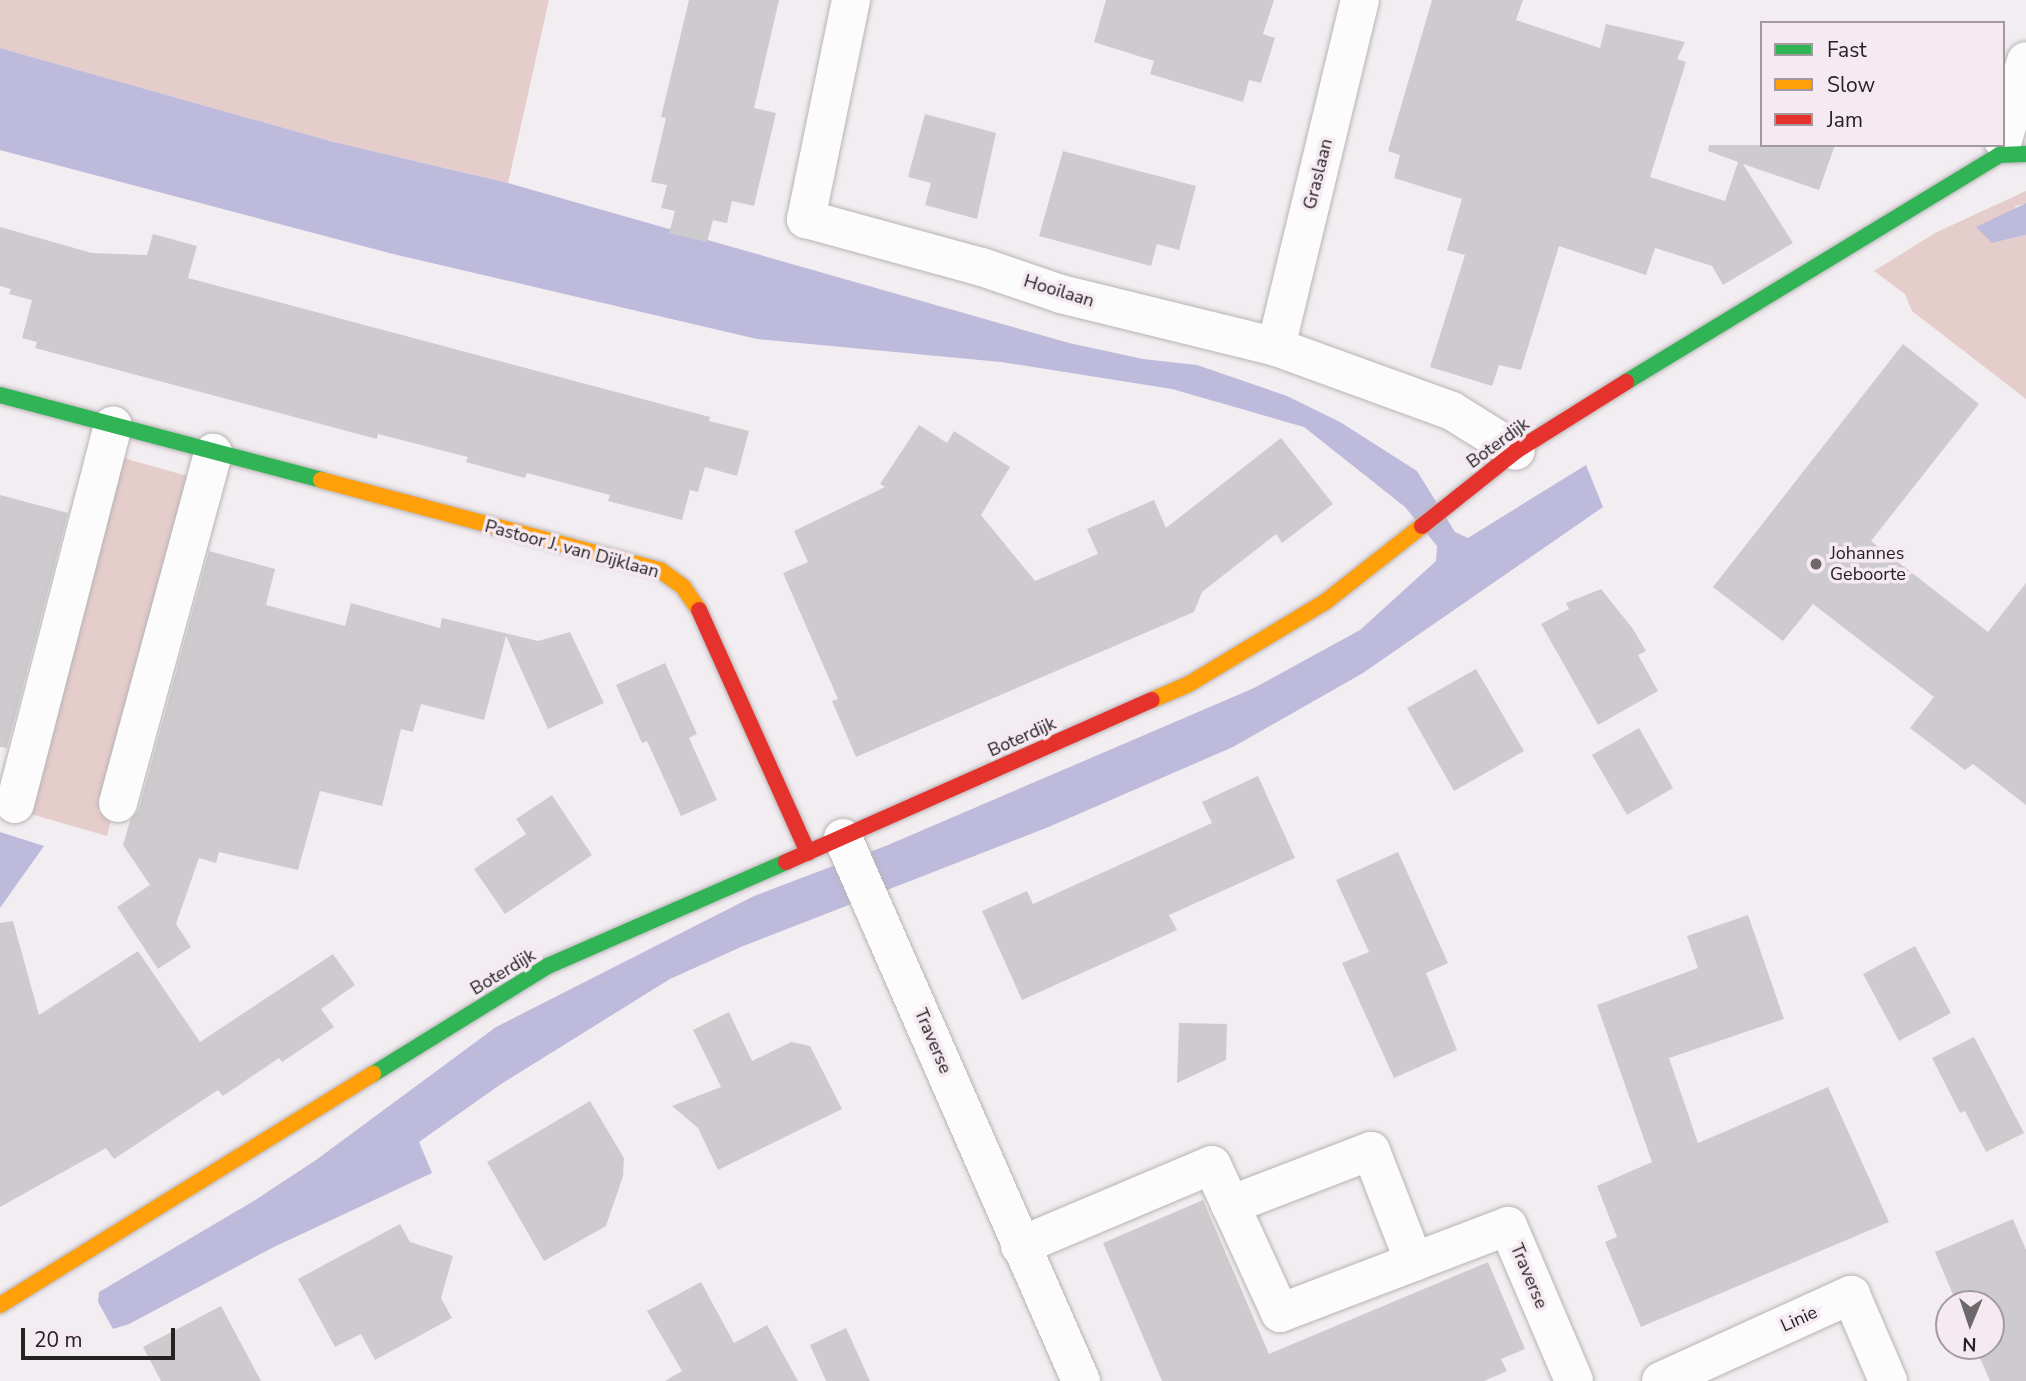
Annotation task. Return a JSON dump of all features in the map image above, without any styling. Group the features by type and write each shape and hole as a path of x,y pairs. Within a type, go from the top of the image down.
{"street":[{"name":"Hooilaan","path":"851,0 806,219 982,267 1061,294 1276,347 1452,411 1516,451"},
{"name":"Graslaan","path":"1276,347 1360,0"},
{"path":"2007,148 2026,61"},
{"name":"Boterdijk","path":"0,1306 548,966 808,853 848,845 1189,684 1325,602 1516,451 2007,148"},
{"name":"Pastoor J. van Dijklaan","path":"0,395 660,570 683,587 700,612 808,853"},
{"path":"15,804 113,425"},
{"path":"117,803 214,453"},
{"name":"Traverse","path":"848,845 1020,1246 1081,1381"},
{"path":"1230,1205 1371,1151 1413,1262"},
{"name":"Traverse","path":"1020,1246 1212,1165 1280,1313 1508,1226 1574,1381"},
{"name":"Linie","path":"1661,1381 1851,1295 1888,1381"}],"shaded area":[{"path":"0,0 549,0 508,183 330,141 0,48"},
{"path":"0,48 330,141 508,183 1069,343 1143,359 1197,365 1287,396 1340,422 1417,471 1455,532 1468,538 1586,465 1603,507 1363,673 1233,747 1051,826 741,947 670,979 501,1084 419,1142 432,1173 274,1247 129,1324 113,1329 98,1302 99,1292 252,1202 316,1160 496,1027 754,896 888,845 1254,688 1360,630 1436,561 1437,546 1405,507 1304,427 1172,389 1001,362 757,339 393,254 0,150"},
{"path":"2026,191 2026,203 2016,206 1992,243 2026,235 2026,399 1912,311 1905,294 1874,271 1935,233"},
{"path":"2026,203 2026,235 1992,243 1976,227"},
{"path":"116,456 191,477 98,812 112,816 107,836 3,806"},
{"path":"0,832 44,846 0,908"}],"building":[{"path":"689,0 779,0 754,108 776,113 754,206 732,201 727,223 713,220 707,242 669,233 675,211 661,208 667,185 651,182 666,118 661,117"},
{"path":"1106,0 1274,0 1263,34 1275,38 1261,83 1249,80 1243,102 1150,74 1154,61 1094,42"},
{"path":"1432,0 1523,0 1516,20 1600,48 1606,24 1685,42 1677,59 1686,62 1650,177 1725,201 1738,162 1708,151 1709,145 1834,147 1819,190 1743,164 1793,243 1723,285 1712,266 1655,248 1646,275 1559,246 1521,370 1499,365 1492,386 1430,367 1465,255 1447,250 1462,199 1394,178 1400,155 1388,151"},
{"path":"925,114 996,133 977,219 925,205 931,183 908,177"},
{"path":"1063,151 1196,186 1179,250 1157,244 1151,266 1039,236"},
{"path":"0,227 92,253 147,255 153,234 197,246 188,278 710,417 709,421 749,431 737,476 705,467 698,492 690,490 682,520 608,501 610,495 527,473 525,478 466,462 468,457 378,434 377,439 35,348 37,342 22,338 32,300 9,294 11,289 0,286"},
{"name":"Johannes Geboorte","path":"1903,344 1979,404 1871,541 1988,632 2026,583 2026,805 1973,764 1965,770 1910,728 1934,697 1813,604 1783,641 1713,587"},
{"path":"919,425 947,443 954,431 1010,467 981,515 1035,581 1098,554 1087,529 1154,500 1166,528 1281,438 1333,504 1282,543 1276,534 1202,592 1194,612 856,757 832,701 838,699 783,573 808,562 794,531 885,487 880,484"},
{"path":"0,495 68,513 7,748 0,747"},
{"path":"209,551 275,569 266,605 345,626 351,603 440,628 442,618 538,641 570,632 604,703 548,729 506,636 484,720 421,704 413,732 401,729 382,806 320,791 298,870 219,852 216,863 199,858 176,924 191,947 158,969 117,907 150,885 123,845 130,821 139,809"},
{"path":"1601,589 1633,629 1646,651 1638,655 1658,691 1598,725 1541,624 1569,609 1566,603"},
{"path":"665,663 697,734 689,738 717,800 681,816 647,741 642,743 616,685"},
{"path":"1476,669 1524,751 1454,791 1407,708"},
{"path":"1639,728 1673,788 1627,815 1592,755"},
{"path":"1258,776 1295,858 1169,915 1177,930 1022,1000 982,911 1027,891 1033,904 1212,823 1202,802"},
{"path":"552,795 592,855 505,914 474,869 526,834 516,819"},
{"path":"1398,852 1448,963 1426,973 1457,1050 1394,1078 1342,963 1369,952 1336,880"},
{"path":"1748,915 1784,1019 1669,1058 1698,1143 1828,1087 1889,1222 1641,1327 1605,1242 1617,1237 1597,1186 1652,1162 1597,1005 1698,968 1687,936"},
{"path":"13,921 39,1015 138,951 200,1042 333,954 355,985 321,1009 334,1027 282,1062 279,1058 223,1096 218,1090 114,1159 106,1148 0,1207 0,923"},
{"path":"1915,946 1951,1013 1899,1041 1863,974"},
{"path":"729,1012 752,1061 791,1042 810,1046 842,1109 718,1170 698,1128 672,1106 721,1087 693,1030"},
{"path":"1179,1023 1227,1024 1226,1060 1177,1083"},
{"path":"1974,1037 2024,1133 1986,1152 1965,1111 1960,1113 1932,1058"},
{"path":"590,1101 624,1158 623,1176 606,1226 544,1261 487,1162"},
{"path":"1203,1200 1269,1354 1488,1262 1525,1349 1501,1359 1507,1371 1484,1381 1162,1381 1103,1243"},
{"path":"2013,1219 2026,1250 2026,1381 1990,1381 1981,1360 2005,1360 2005,1290 1951,1290 1935,1252"},
{"path":"400,1224 410,1242 453,1256 441,1298 452,1318 375,1360 361,1334 335,1347 298,1279"},
{"path":"701,1282 734,1343 767,1325 798,1381 665,1381 682,1371 647,1311"},
{"path":"221,1306 261,1381 161,1381 143,1347"},
{"path":"846,1328 870,1381 826,1381 810,1345"}],"traffic: fast":[{"path":"1626,382 1999,155 2026,154"},
{"path":"0,395 321,480"},
{"path":"373,1074 548,966 786,862"}],"traffic: slow":[{"path":"321,480 660,570 683,587 699,610"},
{"path":"1152,700 1189,684 1325,602 1422,526"},
{"path":"0,1305 373,1074"}],"traffic: jam":[{"path":"1422,526 1516,451 1626,382"},
{"path":"699,610 808,853"},
{"path":"786,862 1152,700"}],"place":[{"name":"Johannes Geboorte","path":"1816,564"}]}
